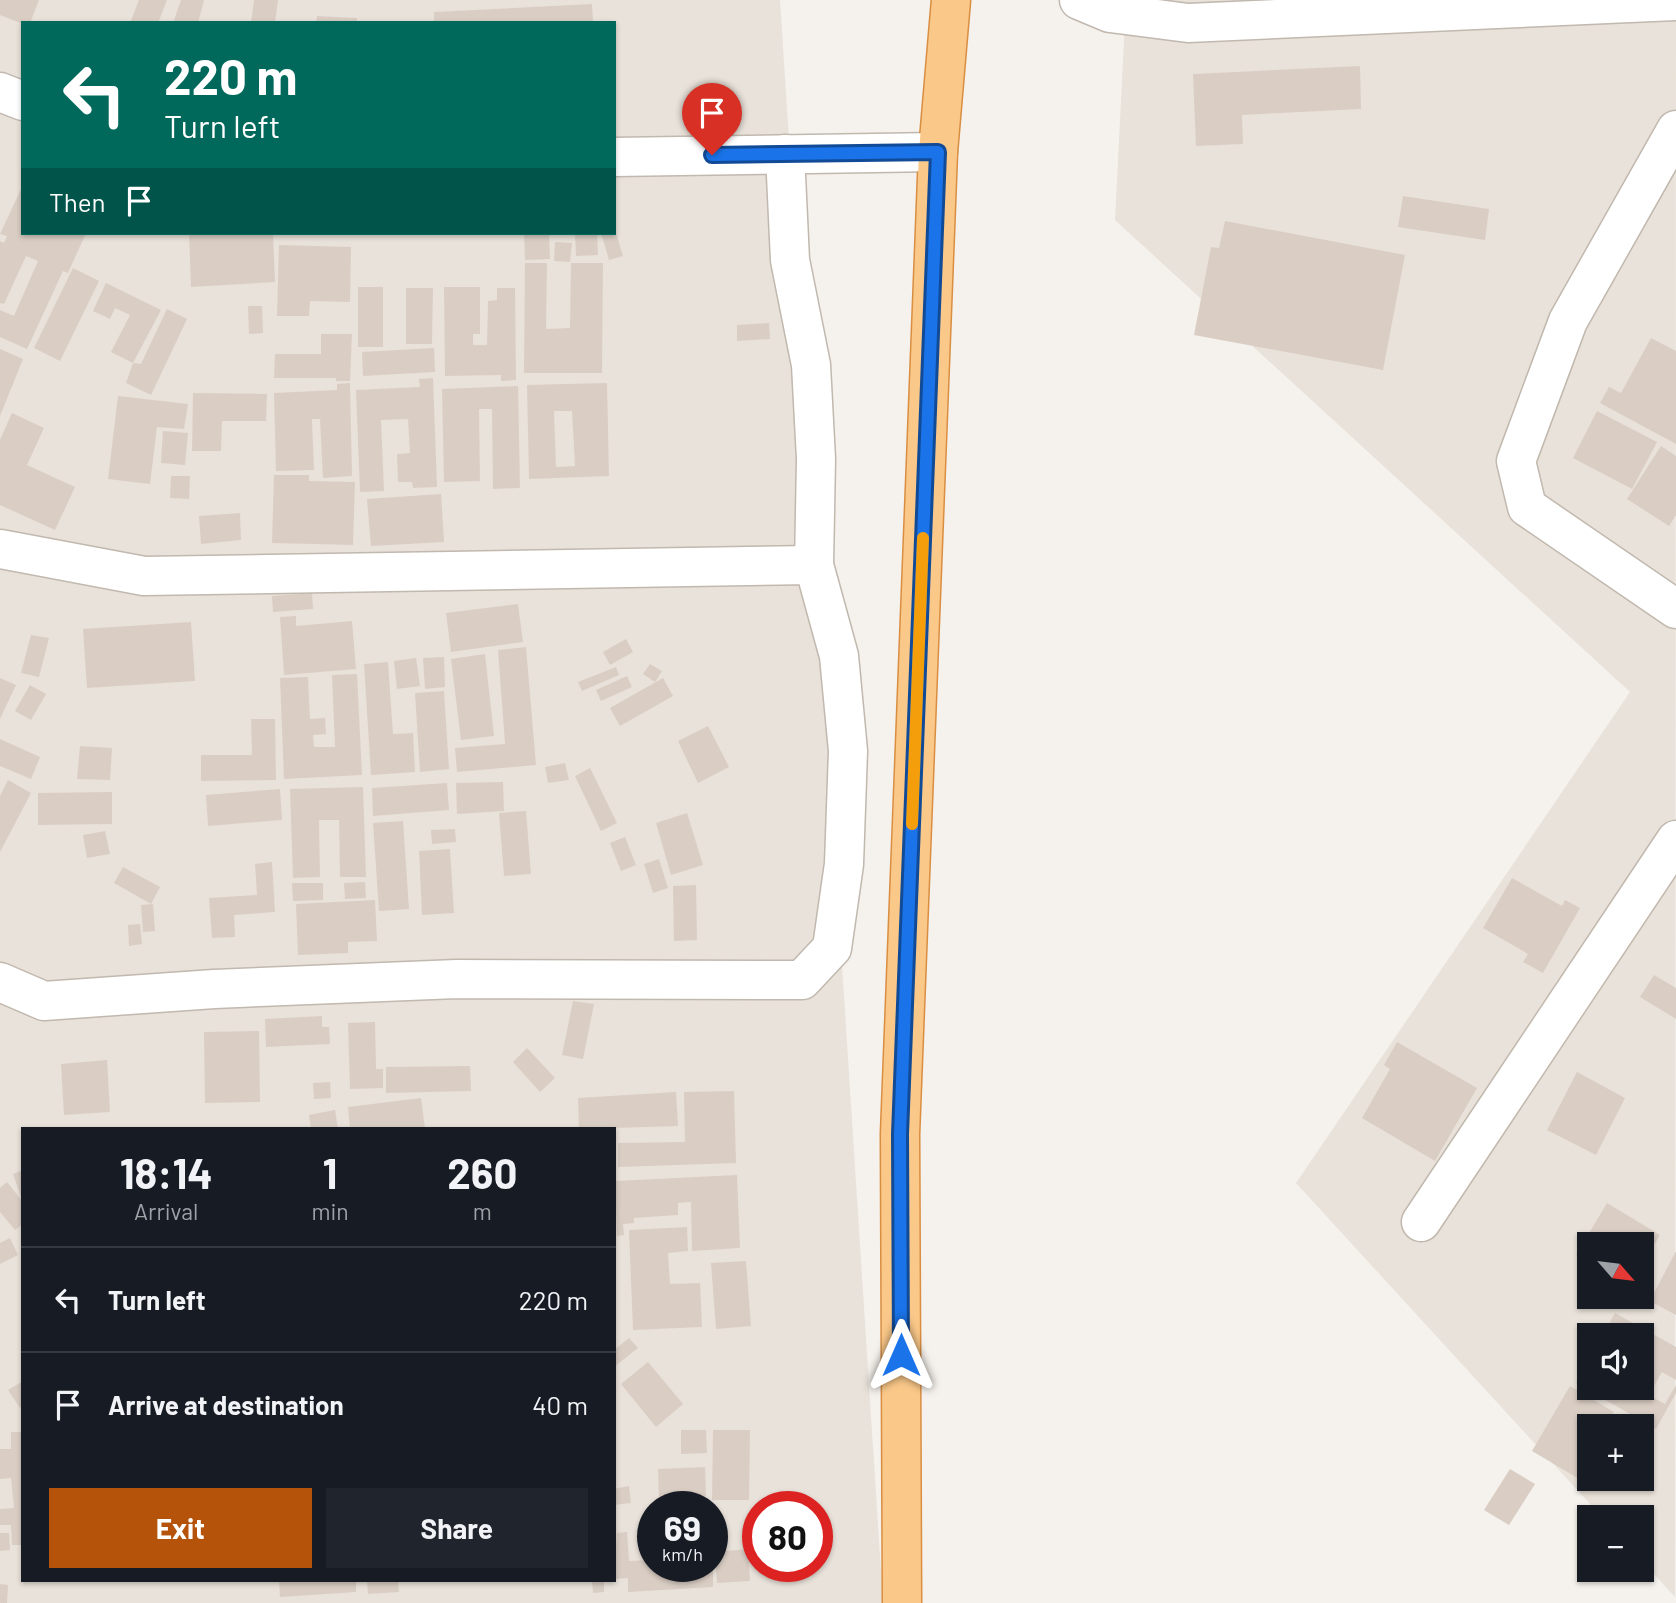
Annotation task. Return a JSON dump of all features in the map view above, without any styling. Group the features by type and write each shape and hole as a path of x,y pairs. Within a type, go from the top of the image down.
{"highway":[{"path":"902,1603 900,1134 938,152 951,0"}],"street":[{"path":"1079,0 1110,13 1188,23 1676,1"},
{"path":"0,92 21,100"},
{"path":"1676,130 1568,321 1516,461 1527,507 1676,609"},
{"path":"616,156 938,152"},
{"path":"0,982 44,1001 214,989 457,979 802,980 832,948 844,864 848,751 839,656 814,565 816,459 811,365 790,260 785,154"},
{"path":"0,549 144,576 814,565"},
{"path":"1422,1222 1676,840"}],"shaded area":[{"path":"0,0 780,0 883,1603 0,1603"},
{"path":"1126,0 1676,0 1675,1597 1654,1574 1654,1505 1591,1505 1578,1491 1654,1491 1654,1414 1577,1414 1577,1490 1296,1183 1630,692 1115,220"}],"building":[{"path":"0,0 39,0 31,21 21,21 21,23 0,15"},
{"path":"139,0 167,0 159,21 131,21"},
{"path":"181,0 204,0 199,21 174,21"},
{"path":"254,0 278,0 275,21 251,21"},
{"path":"592,4 593,21 434,21 434,12"},
{"path":"317,16 357,18 357,21 316,21"},
{"path":"1360,66 1361,109 1242,115 1243,144 1196,146 1193,74"},
{"path":"21,189 21,235 85,235 68,273 63,271 27,349 0,337 0,310 14,316 38,261 26,256 4,304 0,303 0,241 4,243 7,236 0,234"},
{"path":"1403,196 1489,209 1485,240 1398,227"},
{"path":"1225,221 1405,255 1383,370 1194,335 1211,247 1219,248"},
{"path":"616,233 623,256 609,260 602,235"},
{"path":"189,235 273,235 275,282 191,287"},
{"path":"524,235 549,235 550,259 525,260"},
{"path":"575,235 597,235 598,255 576,256"},
{"path":"555,242 572,243 570,262 554,261"},
{"path":"279,245 351,247 350,302 310,301 309,316 277,316"},
{"path":"525,263 547,263 546,329 570,328 571,263 603,263 602,373 524,373"},
{"path":"73,268 99,281 60,361 34,348"},
{"path":"106,283 161,310 133,363 111,352 130,315 115,308 110,319 93,311"},
{"path":"358,287 383,287 383,347 358,347"},
{"path":"444,287 480,287 480,334 473,334 473,345 487,345 488,301 497,300 497,288 515,288 516,380 501,381 501,375 445,376"},
{"path":"406,288 433,288 432,344 406,344"},
{"path":"248,306 262,306 263,333 249,334"},
{"path":"167,309 187,319 151,395 126,383 133,363 141,364"},
{"path":"769,323 770,339 737,341 737,325"},
{"path":"321,334 352,334 350,381 336,381 336,378 274,378 275,354 321,354"},
{"path":"1651,338 1676,351 1676,444 1600,403 1609,387 1621,393"},
{"path":"434,348 435,372 363,376 362,352"},
{"path":"0,349 23,359 0,416"},
{"path":"433,378 437,487 413,488 412,482 398,482 397,454 410,453 408,419 381,420 384,491 360,492 356,390 420,387 419,379"},
{"path":"350,383 352,476 323,478 320,419 312,419 314,470 276,471 274,393 337,390 337,384"},
{"path":"607,383 609,476 529,479 527,385","holes":["554,411 572,411 575,466 556,467"]},
{"path":"518,386 520,488 493,489 492,409 479,409 480,481 444,482 442,389"},
{"path":"193,393 267,394 266,421 222,421 221,451 192,451"},
{"path":"118,396 188,404 184,429 157,427 150,484 108,479"},
{"path":"1597,411 1657,442 1632,489 1573,458"},
{"path":"12,413 44,428 27,465 75,487 55,530 0,505 0,440"},
{"path":"163,431 188,433 185,465 161,463"},
{"path":"1661,446 1676,456 1676,515 1669,526 1627,499"},
{"path":"274,475 309,475 309,481 355,482 353,545 272,543"},
{"path":"171,476 190,476 189,499 170,498"},
{"path":"441,494 444,542 371,546 367,499"},
{"path":"240,513 241,540 201,544 199,516"},
{"path":"312,593 313,609 273,612 272,596"},
{"path":"518,604 523,642 451,652 446,613"},
{"path":"296,616 296,626 352,621 356,669 284,675 280,617"},
{"path":"191,622 195,681 87,688 83,629"},
{"path":"31,635 49,638 39,677 21,673"},
{"path":"626,639 633,652 610,665 603,652"},
{"path":"526,647 536,765 457,772 455,748 505,744 498,650"},
{"path":"485,654 494,736 461,740 451,659"},
{"path":"444,657 445,687 425,689 423,658"},
{"path":"416,658 420,686 397,689 394,661"},
{"path":"388,662 393,734 413,733 415,772 371,775 364,664"},
{"path":"650,664 662,671 655,682 643,674"},
{"path":"616,667 619,675 582,691 578,682"},
{"path":"357,674 362,775 284,779 280,678 308,677 310,719 325,718 326,734 313,735 314,747 335,747 332,675"},
{"path":"627,676 632,687 601,701 596,690"},
{"path":"0,678 16,685 0,719"},
{"path":"663,678 673,696 620,726 610,708"},
{"path":"30,685 46,694 31,720 15,711"},
{"path":"444,691 449,769 420,772 415,693"},
{"path":"251,719 275,719 276,780 201,781 201,755 252,755"},
{"path":"708,726 729,767 698,783 678,741"},
{"path":"0,739 40,757 31,779 0,766"},
{"path":"80,746 112,748 110,780 77,779"},
{"path":"565,763 569,780 548,783 545,767"},
{"path":"590,768 617,823 601,831 575,776"},
{"path":"8,780 31,793 0,852 0,796"},
{"path":"503,782 504,811 457,814 456,783"},
{"path":"447,783 449,810 373,816 372,788"},
{"path":"363,787 366,877 340,877 339,820 319,820 320,877 293,878 290,789"},
{"path":"280,789 282,820 208,826 206,795"},
{"path":"112,792 112,824 38,825 38,793"},
{"path":"526,811 531,874 504,876 499,813"},
{"path":"687,813 703,865 671,875 656,823"},
{"path":"403,821 409,909 379,911 373,823"},
{"path":"455,829 456,842 432,844 431,830"},
{"path":"105,831 110,854 87,858 83,835"},
{"path":"625,837 636,865 621,871 610,843"},
{"path":"450,849 454,913 422,915 419,851"},
{"path":"659,859 668,888 653,893 644,864"},
{"path":"272,862 275,912 234,915 235,937 212,938 209,898 257,895 255,864"},
{"path":"123,867 160,887 151,904 114,883"},
{"path":"1512,878 1562,906 1565,900 1580,908 1543,973 1523,962 1528,954 1483,928"},
{"path":"365,882 366,898 345,899 344,883"},
{"path":"292,883 323,883 323,900 293,901"},
{"path":"696,885 697,940 674,941 673,886"},
{"path":"375,900 377,941 348,942 348,953 298,955 296,904"},
{"path":"153,904 155,931 143,932 141,905"},
{"path":"140,924 142,944 129,946 128,925"},
{"path":"1654,975 1676,988 1676,1019 1640,997"},
{"path":"573,1001 594,1004 583,1059 562,1055"},
{"path":"322,1016 322,1027 329,1027 330,1044 266,1047 265,1019"},
{"path":"375,1022 376,1069 383,1069 383,1088 350,1089 348,1023"},
{"path":"259,1031 260,1102 205,1103 204,1032"},
{"path":"1397,1042 1477,1088 1435,1161 1362,1118 1390,1069 1384,1065"},
{"path":"527,1048 555,1078 540,1092 513,1062"},
{"path":"107,1060 110,1112 64,1115 61,1064"},
{"path":"470,1066 471,1091 386,1093 386,1067"},
{"path":"1577,1072 1625,1098 1596,1155 1547,1130"},
{"path":"330,1082 331,1098 314,1099 313,1083"},
{"path":"734,1091 736,1163 618,1167 618,1143 685,1142 684,1092"},
{"path":"676,1092 678,1126 579,1127 578,1098"},
{"path":"421,1098 425,1127 350,1127 348,1107"},
{"path":"335,1110 338,1127 311,1127 309,1115"},
{"path":"21,1171 21,1197 13,1174"},
{"path":"737,1175 740,1248 692,1251 691,1202 678,1203 678,1215 634,1218 634,1223 623,1224 624,1235 617,1236 616,1181"},
{"path":"7,1182 21,1200 21,1226 15,1230 0,1212 0,1188"},
{"path":"1607,1203 1660,1235 1654,1245 1654,1232 1590,1232"},
{"path":"687,1227 688,1251 668,1253 670,1284 700,1283 702,1327 633,1330 629,1230"},
{"path":"10,1238 18,1255 0,1264 0,1243"},
{"path":"1676,1251 1676,1315 1654,1303 1654,1293"},
{"path":"746,1261 751,1326 716,1329 711,1263"},
{"path":"1615,1313 1633,1323 1610,1323"},
{"path":"1654,1335 1676,1347 1676,1380 1662,1372 1654,1386"},
{"path":"629,1338 638,1348 616,1365 616,1348"},
{"path":"648,1362 683,1404 656,1427 621,1384"},
{"path":"21,1382 21,1407 20,1408 8,1390"},
{"path":"1676,1385 1676,1393 1656,1429 1654,1414 1630,1414 1606,1400 1654,1398 1665,1404"},
{"path":"1570,1386 1577,1390 1577,1400 1594,1400 1614,1412 1577,1414 1577,1478 1532,1451"},
{"path":"681,1430 706,1430 707,1453 681,1454"},
{"path":"713,1430 750,1430 749,1491 742,1491 742,1500 728,1500 728,1491 712,1491"},
{"path":"11,1432 21,1432 21,1545 12,1545 11,1525 0,1525 0,1509 14,1508 11,1478 0,1479 0,1449 11,1449"},
{"path":"705,1467 706,1491 659,1491 658,1469"},
{"path":"1510,1469 1535,1484 1509,1525 1484,1510"},
{"path":"629,1486 631,1503 616,1505 616,1489"},
{"path":"627,1532 629,1561 637,1561 637,1582 713,1582 713,1587 628,1592 628,1578 616,1579 617,1533"},
{"path":"0,1533 9,1533 10,1550 0,1551"},
{"path":"742,1550 742,1581 717,1583 728,1582 728,1551"},
{"path":"279,1582 356,1582 356,1592 280,1597"},
{"path":"367,1582 398,1582 399,1592 368,1594"},
{"path":"592,1582 604,1582 604,1592 593,1593"},
{"path":"0,1584 8,1585 7,1603 0,1603"}],"slow traffic":[{"path":"912,824 923,538"}],"route":[{"path":"712,155 938,152 900,1134 901,1355"}]}
